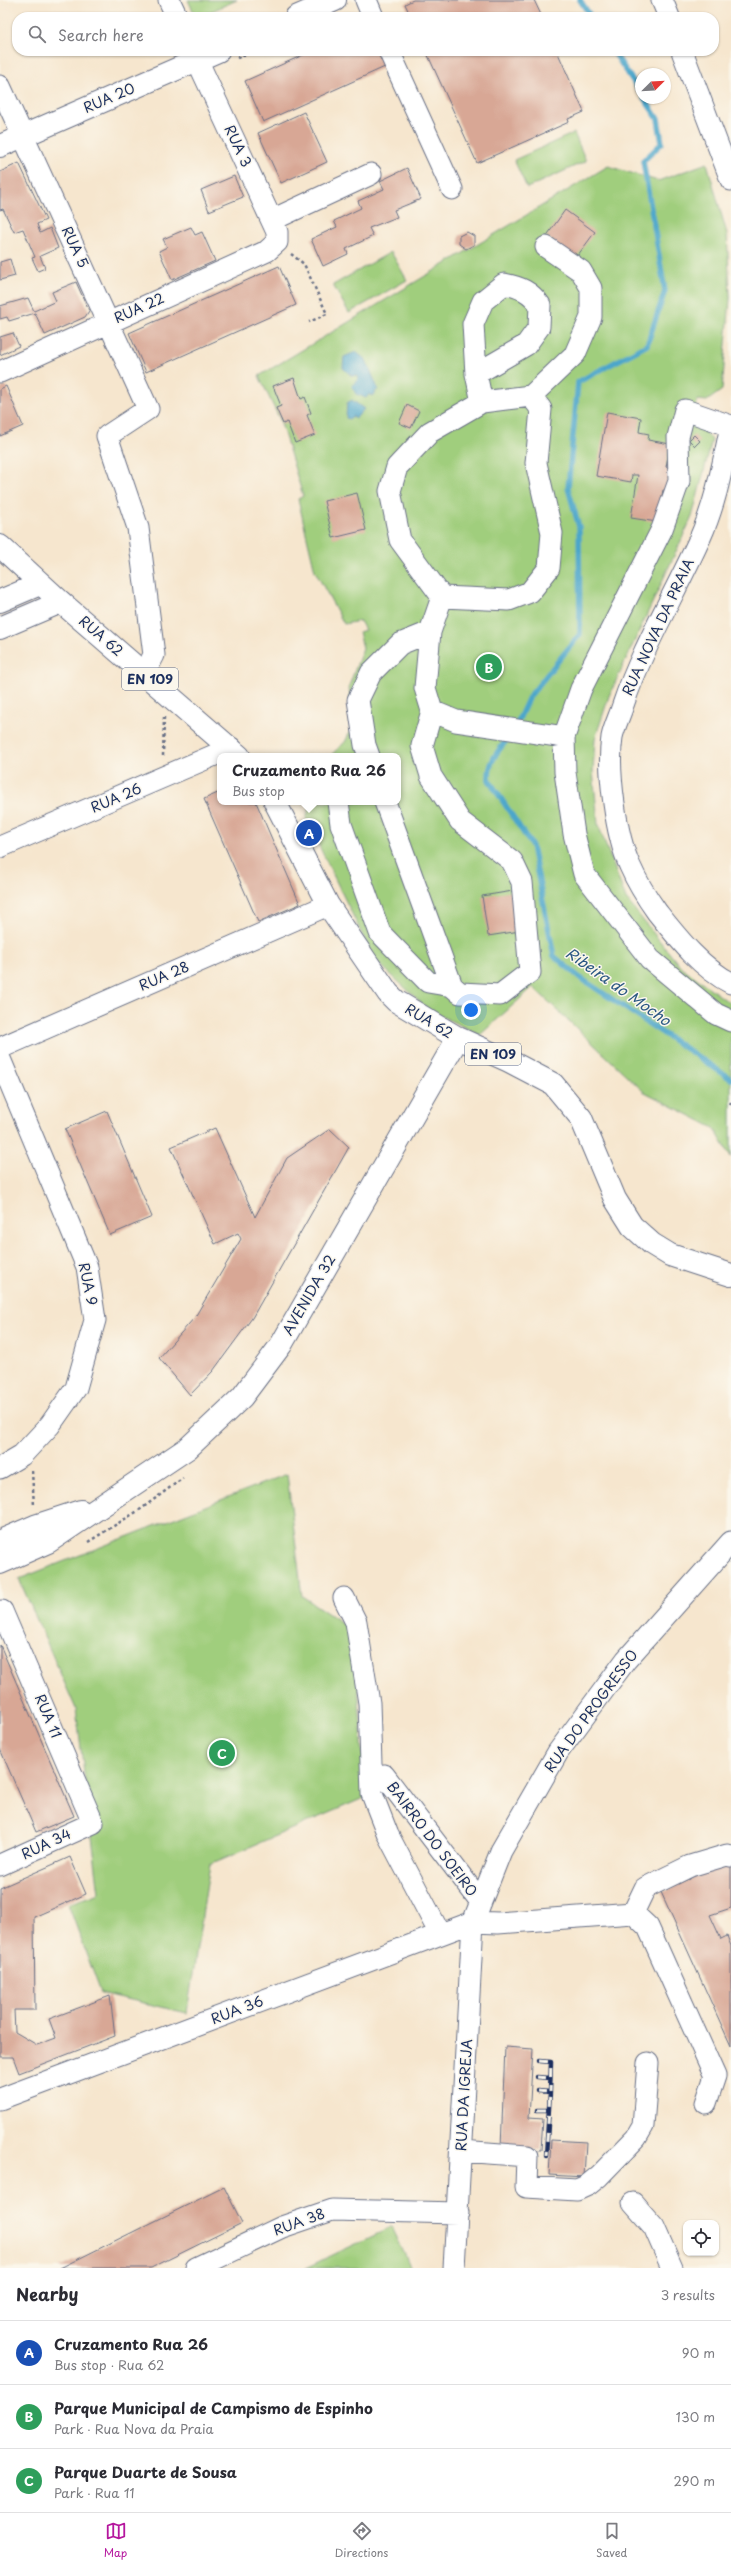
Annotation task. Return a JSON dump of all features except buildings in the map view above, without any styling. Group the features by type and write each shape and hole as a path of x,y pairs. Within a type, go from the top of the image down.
{"main road":[{"path":"307,12 334,0"},
{"name":"RUA 20","path":"0,146 194,56"},
{"name":"RUA 62","path":"0,546 40,584 235,752"},
{"path":"0,601 40,584"},
{"path":"0,628 61,602"},
{"name":"RUA 62","path":"277,805 328,905 388,993 396,1001 458,1038 509,1061 553,1084 581,1118 615,1199 632,1226 652,1244 670,1255 731,1275"},
{"name":"AVENIDA 32","path":"0,1563 48,1542 188,1448 242,1397 281,1345 458,1038"},
{"name":"AVENIDA 32","path":"0,1541 35,1526 104,1503"}],"street":[{"path":"170,0 175,12"},
{"path":"366,0 371,12"},
{"path":"662,0 667,12"},
{"name":"RUA 3","path":"196,56 272,220 277,232 277,242"},
{"path":"391,56 452,189"},
{"path":"684,56 731,180"},
{"name":"RUA 5","path":"0,86 110,322 148,409 107,436 138,528 154,655 144,674"},
{"path":"272,220 371,174"},
{"name":"RUA 22","path":"0,372 267,251 277,242"},
{"path":"442,597 400,540 390,491 397,467 430,432 482,402 531,396 575,354 591,318 591,288 581,270 546,248"},
{"path":"476,374 482,402"},
{"path":"442,597 509,600 530,592 549,568 552,533 536,463 541,410 531,396"},
{"path":"731,426 685,410 678,437 679,480 662,529 581,689 564,737 565,772 574,834 584,874 650,959 716,1014 731,1021"},
{"name":"RUA NOVA DA PRAIA","path":"731,426 719,482 701,536 658,620 628,689 612,737 611,771 616,818 629,865 649,900 673,932 700,961 731,983"},
{"path":"386,805 452,986 460,993 500,995 530,972 522,882 512,861 460,821 431,776 422,746 432,711 426,688 430,632 442,597"},
{"path":"364,752 358,700 371,673 400,644 430,632"},
{"path":"432,711 456,721 564,737"},
{"name":"RUA 26","path":"0,847 217,759"},
{"path":"338,805 341,824 380,933 428,982 452,986"},
{"name":"RUA 28","path":"0,1048 328,905"},
{"name":"RUA 9","path":"0,1059 87,1267 95,1320 76,1388 50,1425 22,1455 0,1468"},
{"name":"RUA DO PROGRESSO","path":"473,1922 501,1851 558,1752 626,1660 731,1542"},
{"path":"344,1598 356,1622 369,1703 372,1794 388,1835 440,1934"},
{"name":"RUA 11","path":"1,1611 92,1823"},
{"name":"BAIRRO DO SOEIRO","path":"384,1775 481,1902"},
{"name":"RUA 34","path":"0,1866 92,1823"},
{"path":"633,1912 645,1888 690,1866 727,1855 731,1856"},
{"path":"473,1922 498,1923 633,1912 648,1927 715,2076 706,2103"},
{"name":"RUA 36","path":"0,2099 473,1922"},
{"name":"RUA DA IGREJA","path":"454,2268 473,1922"},
{"path":"461,2151 527,2156 526,2188 577,2190 588,2185 636,2138 643,2126 648,2063"},
{"path":"633,2203 654,2226 672,2268"},
{"name":"RUA 38","path":"196,2268 282,2227 332,2210 458,2213"}],"path":[{"path":"277,242 304,264 327,314 309,322"},
{"path":"163,763 164,690"},
{"path":"30,1446 35,1526"}],"green space":[{"path":"188,0 237,0 209,12 194,12"},
{"path":"574,133 586,161 527,188 514,160"},
{"path":"707,163 727,234 730,298 722,390 707,401 697,400 694,424 701,427 712,440 692,517 609,696 595,739 593,771 598,824 626,899 679,965 731,1004 731,1157 714,1128 643,1091 533,987 480,1035 429,1010 374,959 306,819 310,805 401,805 401,753 333,753 345,742 352,728 349,686 363,648 359,632 365,630 360,621 344,624 315,571 298,499 303,496 280,420 259,376 608,166 658,181"},
{"path":"391,252 407,280 349,313 333,285"},
{"path":"287,1474 302,1596 354,1631 366,1797 210,1864 187,2013 101,1993 68,1904 99,1893 76,1709 19,1579"},
{"path":"392,2227 411,2268 305,2268"}],"water":[{"path":"356,352 366,360 378,389 372,396 369,394 366,398 356,394 352,386 359,378 357,375 352,376 343,368 344,357"},
{"path":"352,400 364,409 356,418 353,416 349,419 346,418 347,403"}],"waterway":[{"name":"Ribeira do Mocho","path":"580,0 588,12"},
{"name":"Ribeira do Mocho","path":"616,56 635,84"},
{"name":"Ribeira do Mocho","path":"518,721 529,697 580,634 579,527 568,488 578,382 647,345 665,291 643,161 662,143 658,119 648,104"},
{"name":"Ribeira do Mocho","path":"511,735 492,761 489,780 532,846 554,956 579,977 731,1079"}],"railway":[{"path":"539,2061 551,2062 550,2092"},
{"path":"537,2077 550,2078"},
{"path":"537,2091 550,2092 546,2156"},
{"path":"537,2110 549,2110"}],"place":[{"name":"Parque Municipal de Campismo de Espinho","path":"489,667"},
{"name":"Cruzamento Rua 26","path":"309,833"},
{"name":"Parque Duarte de Sousa","path":"222,1753"}]}
